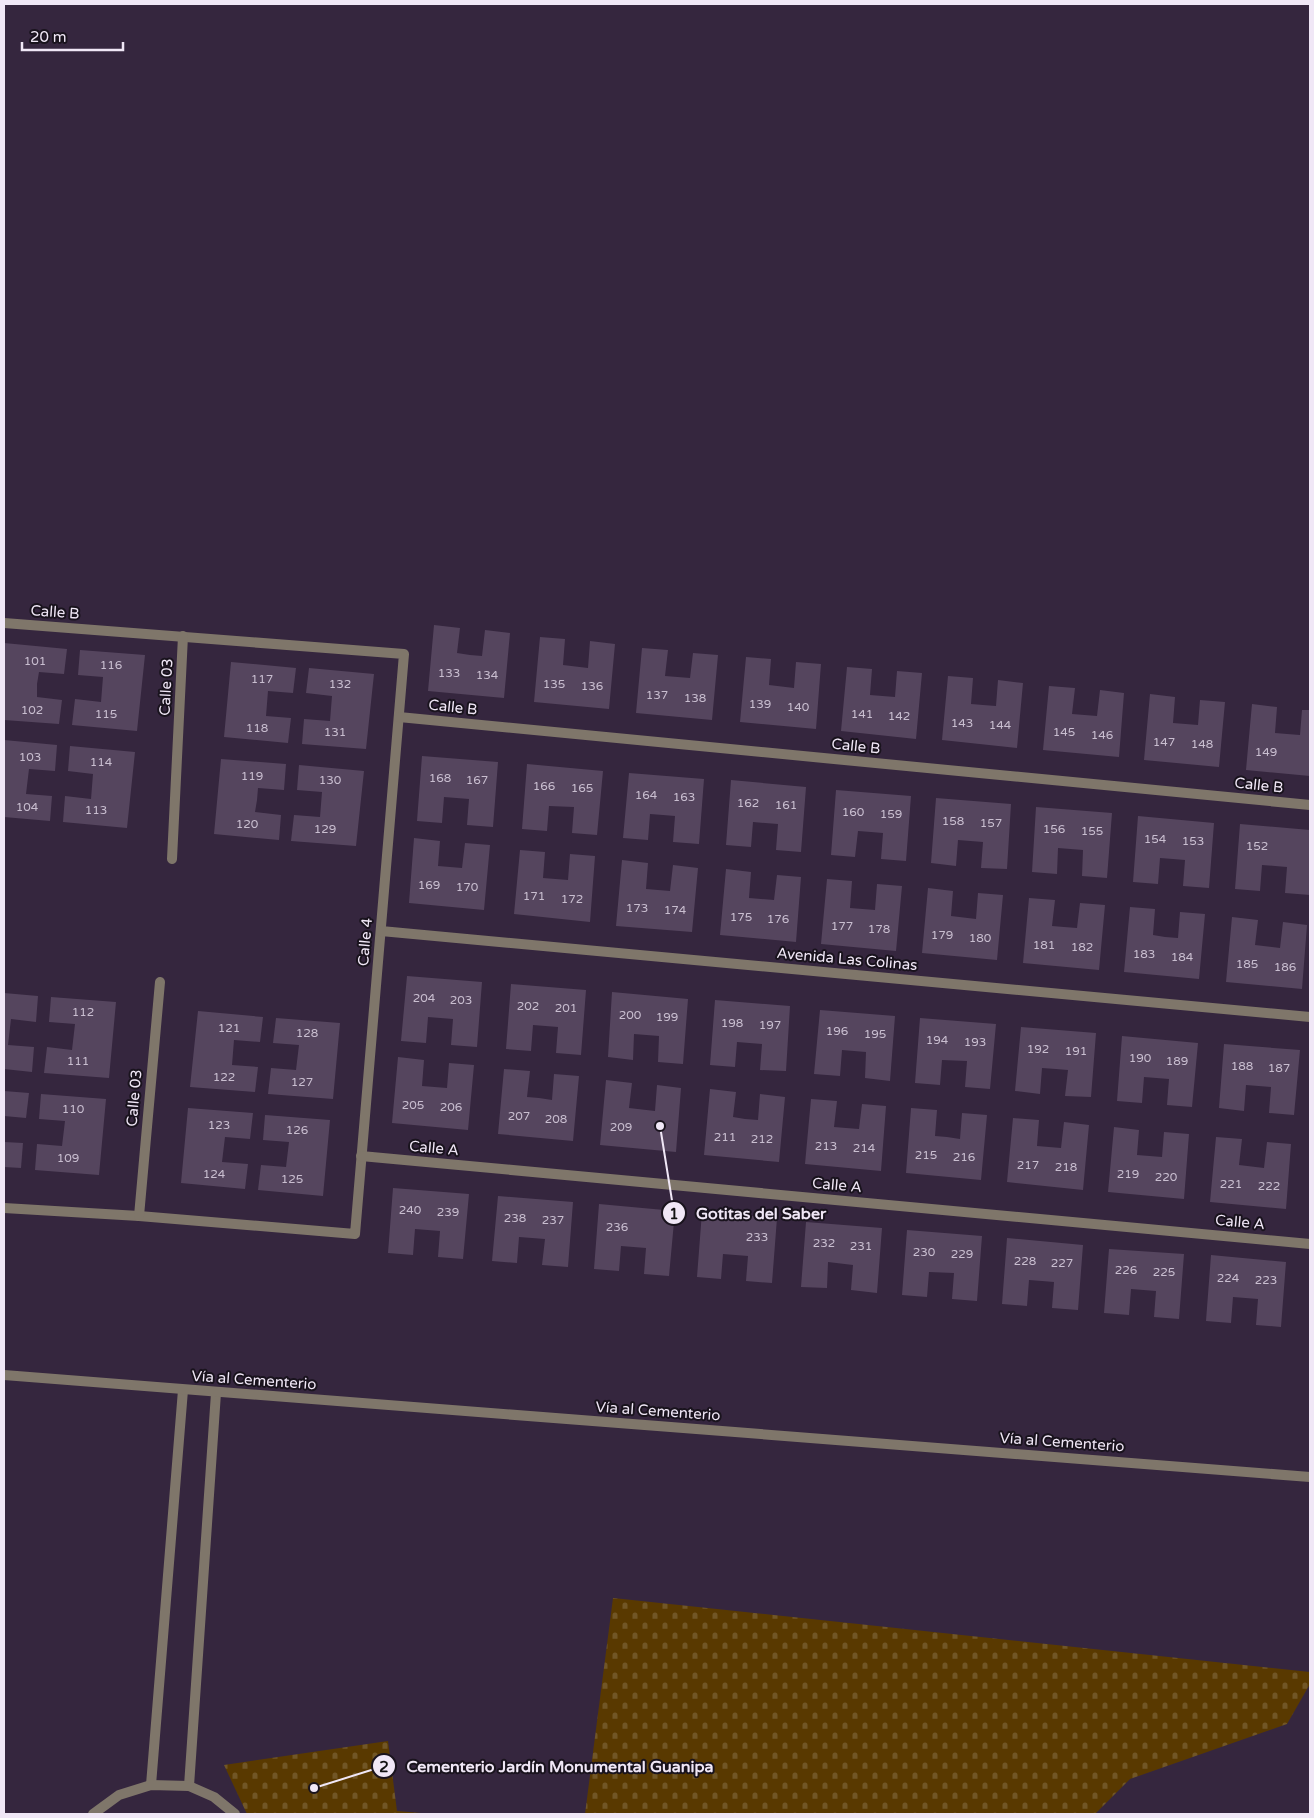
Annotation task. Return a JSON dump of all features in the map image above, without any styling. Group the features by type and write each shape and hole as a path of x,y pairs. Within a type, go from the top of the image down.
{"street":[{"name":"Calle B","path":"4,623 404,654"},
{"name":"Calle 03","path":"172,859 183,636"},
{"name":"Calle 4","path":"139,1216 355,1234 404,654"},
{"name":"Calle B","path":"399,717 1310,805"},
{"name":"Avenida Las Colinas","path":"381,931 1310,1017"},
{"name":"Calle 03","path":"139,1216 160,982"},
{"name":"Calle A","path":"361,1156 1310,1244"},
{"path":"4,1208 139,1216"},
{"name":"Vía al Cementerio","path":"4,1375 216,1393 1310,1476"},
{"path":"151,1785 183,1390"},
{"path":"189,1786 216,1393"},
{"path":"93,1814 119,1795 151,1785 189,1786 214,1797 235,1814"}],"green space":[{"path":"613,1598 1310,1672 1310,1684 1287,1724 1130,1779 1095,1814 585,1814"},
{"path":"388,1741 397,1811 433,1814 247,1814 224,1765"}],"building":[{"path":"434,625 460,628 457,653 470,655 482,656 485,630 510,633 504,698 428,691"},
{"path":"540,637 565,639 563,665 588,668 590,641 615,644 609,709 534,702"},
{"path":"4,643 67,649 64,674 39,672 37,684 37,697 62,700 59,724 4,720"},
{"path":"642,648 668,650 665,676 690,678 693,653 718,655 712,720 636,713"},
{"path":"80,650 145,655 137,731 72,725 75,699 101,702 103,677 78,675"},
{"path":"746,657 771,659 769,685 794,688 796,662 821,664 816,729 740,722"},
{"path":"231,662 296,668 293,693 268,691 266,716 291,718 288,743 224,737"},
{"path":"847,667 872,669 870,695 895,697 897,671 922,673 916,739 841,731"},
{"path":"309,668 374,674 366,749 302,744 304,719 330,721 332,696 306,693"},
{"path":"948,676 973,678 971,704 996,706 998,680 1023,683 1017,748 942,740"},
{"path":"1049,686 1075,688 1072,714 1097,716 1100,690 1124,693 1119,757 1043,750"},
{"path":"1150,694 1175,697 1173,723 1198,725 1200,700 1225,702 1219,767 1144,760"},
{"path":"1252,704 1277,707 1275,733 1300,735 1302,710 1310,710 1310,776 1246,770"},
{"path":"4,740 57,745 55,771 29,769 26,794 52,796 50,821 4,817"},
{"path":"70,746 135,752 127,828 63,822 65,796 91,799 93,774 68,771"},
{"path":"422,756 498,762 493,827 467,825 469,799 444,797 442,823 417,821"},
{"path":"221,759 286,764 284,790 258,788 255,812 281,815 279,840 214,834"},
{"path":"527,764 603,771 597,835 572,833 574,807 549,806 547,831 522,829"},
{"path":"299,765 364,771 356,846 291,841 294,815 320,817 322,792 297,790"},
{"path":"629,773 704,779 699,844 673,842 675,816 663,815 650,814 648,840 623,838"},
{"path":"731,780 806,787 801,852 776,850 778,824 753,822 751,847 726,845"},
{"path":"836,790 911,796 906,861 881,859 883,833 871,832 858,831 855,857 831,855"},
{"path":"936,798 1011,804 1007,869 981,868 983,842 958,840 956,866 931,863"},
{"path":"1036,807 1112,813 1107,878 1082,876 1083,850 1058,848 1057,874 1032,872"},
{"path":"1138,816 1214,823 1209,888 1183,886 1185,860 1173,859 1160,858 1158,884 1133,882"},
{"path":"1240,824 1310,830 1310,895 1285,893 1287,867 1275,866 1262,865 1260,891 1235,889"},
{"path":"414,838 440,841 438,866 462,868 465,843 490,845 484,910 409,903"},
{"path":"520,850 545,852 543,878 568,880 570,854 595,856 590,922 514,914"},
{"path":"622,860 648,863 646,889 670,891 673,865 698,868 692,932 616,926"},
{"path":"726,869 751,872 749,898 774,900 777,875 801,877 796,942 720,935"},
{"path":"827,879 852,881 850,908 875,910 877,884 902,886 896,951 821,944"},
{"path":"928,888 953,891 951,916 976,919 978,893 1003,895 997,960 922,953"},
{"path":"1029,898 1055,900 1052,926 1077,928 1080,903 1105,905 1099,970 1023,963"},
{"path":"1130,907 1155,909 1153,935 1165,937 1178,938 1180,912 1205,914 1199,979 1124,972"},
{"path":"1232,917 1258,920 1255,945 1280,948 1283,922 1307,925 1302,989 1226,982"},
{"path":"407,976 482,982 477,1047 451,1045 453,1019 428,1017 426,1043 401,1041"},
{"path":"511,984 586,990 581,1055 556,1053 558,1027 533,1025 531,1051 506,1049"},
{"path":"612,992 688,999 683,1064 658,1062 659,1036 634,1034 633,1060 608,1057"},
{"path":"4,993 38,996 36,1022 11,1019 8,1045 34,1047 32,1072 4,1069"},
{"path":"51,997 116,1002 109,1078 44,1073 47,1047 72,1050 75,1024 49,1022"},
{"path":"715,1000 790,1006 786,1071 760,1070 762,1044 737,1042 735,1067 710,1065"},
{"path":"820,1010 895,1016 890,1081 865,1078 866,1052 842,1050 840,1076 814,1074"},
{"path":"198,1011 263,1017 260,1042 234,1040 232,1065 258,1067 255,1092 190,1087"},
{"path":"276,1018 340,1023 333,1099 268,1094 271,1068 296,1070 299,1045 273,1043"},
{"path":"920,1018 996,1024 990,1089 965,1087 967,1061 942,1060 940,1085 915,1083"},
{"path":"1021,1027 1096,1033 1091,1097 1065,1096 1068,1070 1056,1069 1042,1068 1040,1094 1015,1091"},
{"path":"1122,1036 1198,1043 1192,1107 1167,1105 1169,1079 1144,1077 1142,1103 1117,1101"},
{"path":"1224,1044 1300,1050 1294,1115 1269,1113 1271,1087 1246,1085 1244,1111 1219,1108"},
{"path":"398,1057 424,1060 422,1086 447,1088 449,1063 474,1065 468,1130 392,1123"},
{"path":"504,1069 530,1071 527,1097 552,1100 554,1074 579,1076 573,1141 498,1134"},
{"path":"606,1080 632,1083 629,1108 655,1111 657,1085 681,1088 676,1152 600,1145"},
{"path":"710,1089 736,1092 733,1117 745,1119 758,1120 760,1094 785,1097 779,1162 704,1155"},
{"path":"4,1091 29,1093 26,1118 4,1116"},
{"path":"41,1094 106,1099 99,1175 35,1170 37,1144 62,1146 65,1121 39,1119"},
{"path":"811,1099 837,1101 834,1127 859,1129 862,1104 886,1106 881,1171 805,1164"},
{"path":"188,1108 253,1113 250,1139 225,1137 222,1162 248,1164 245,1189 181,1183"},
{"path":"911,1108 937,1110 935,1136 960,1139 962,1113 987,1115 981,1180 906,1173"},
{"path":"265,1115 330,1120 323,1196 258,1190 261,1165 286,1167 289,1142 263,1140"},
{"path":"1013,1118 1039,1120 1037,1146 1061,1148 1064,1122 1089,1125 1083,1190 1007,1182"},
{"path":"1114,1127 1139,1130 1137,1155 1162,1157 1164,1132 1189,1134 1184,1199 1108,1192"},
{"path":"1216,1137 1242,1139 1239,1165 1264,1168 1267,1142 1291,1144 1286,1209 1210,1202"},
{"path":"4,1142 23,1143 21,1168 4,1167"},
{"path":"393,1188 469,1194 463,1259 438,1257 440,1231 415,1229 413,1255 388,1253"},
{"path":"498,1196 573,1202 568,1267 542,1265 545,1239 519,1237 517,1263 492,1261"},
{"path":"599,1204 675,1211 669,1276 644,1274 646,1248 621,1246 619,1271 594,1269"},
{"path":"702,1212 777,1218 772,1283 746,1281 748,1256 723,1254 721,1279 697,1277"},
{"path":"806,1222 882,1228 877,1293 851,1290 853,1265 828,1262 827,1288 801,1287"},
{"path":"907,1230 982,1236 977,1301 952,1299 954,1273 929,1272 927,1297 902,1295"},
{"path":"1007,1238 1083,1245 1078,1310 1052,1308 1054,1282 1042,1281 1029,1280 1027,1306 1002,1304"},
{"path":"1109,1249 1184,1254 1179,1319 1154,1317 1156,1291 1131,1289 1129,1315 1104,1313"},
{"path":"1211,1255 1286,1262 1281,1327 1256,1325 1258,1299 1233,1297 1231,1323 1206,1321"}],"place":[{"name":"Gotitas del Saber","path":"660,1126"},
{"name":"Cementerio Jardín Monumental Guanipa","path":"314,1788"}]}
